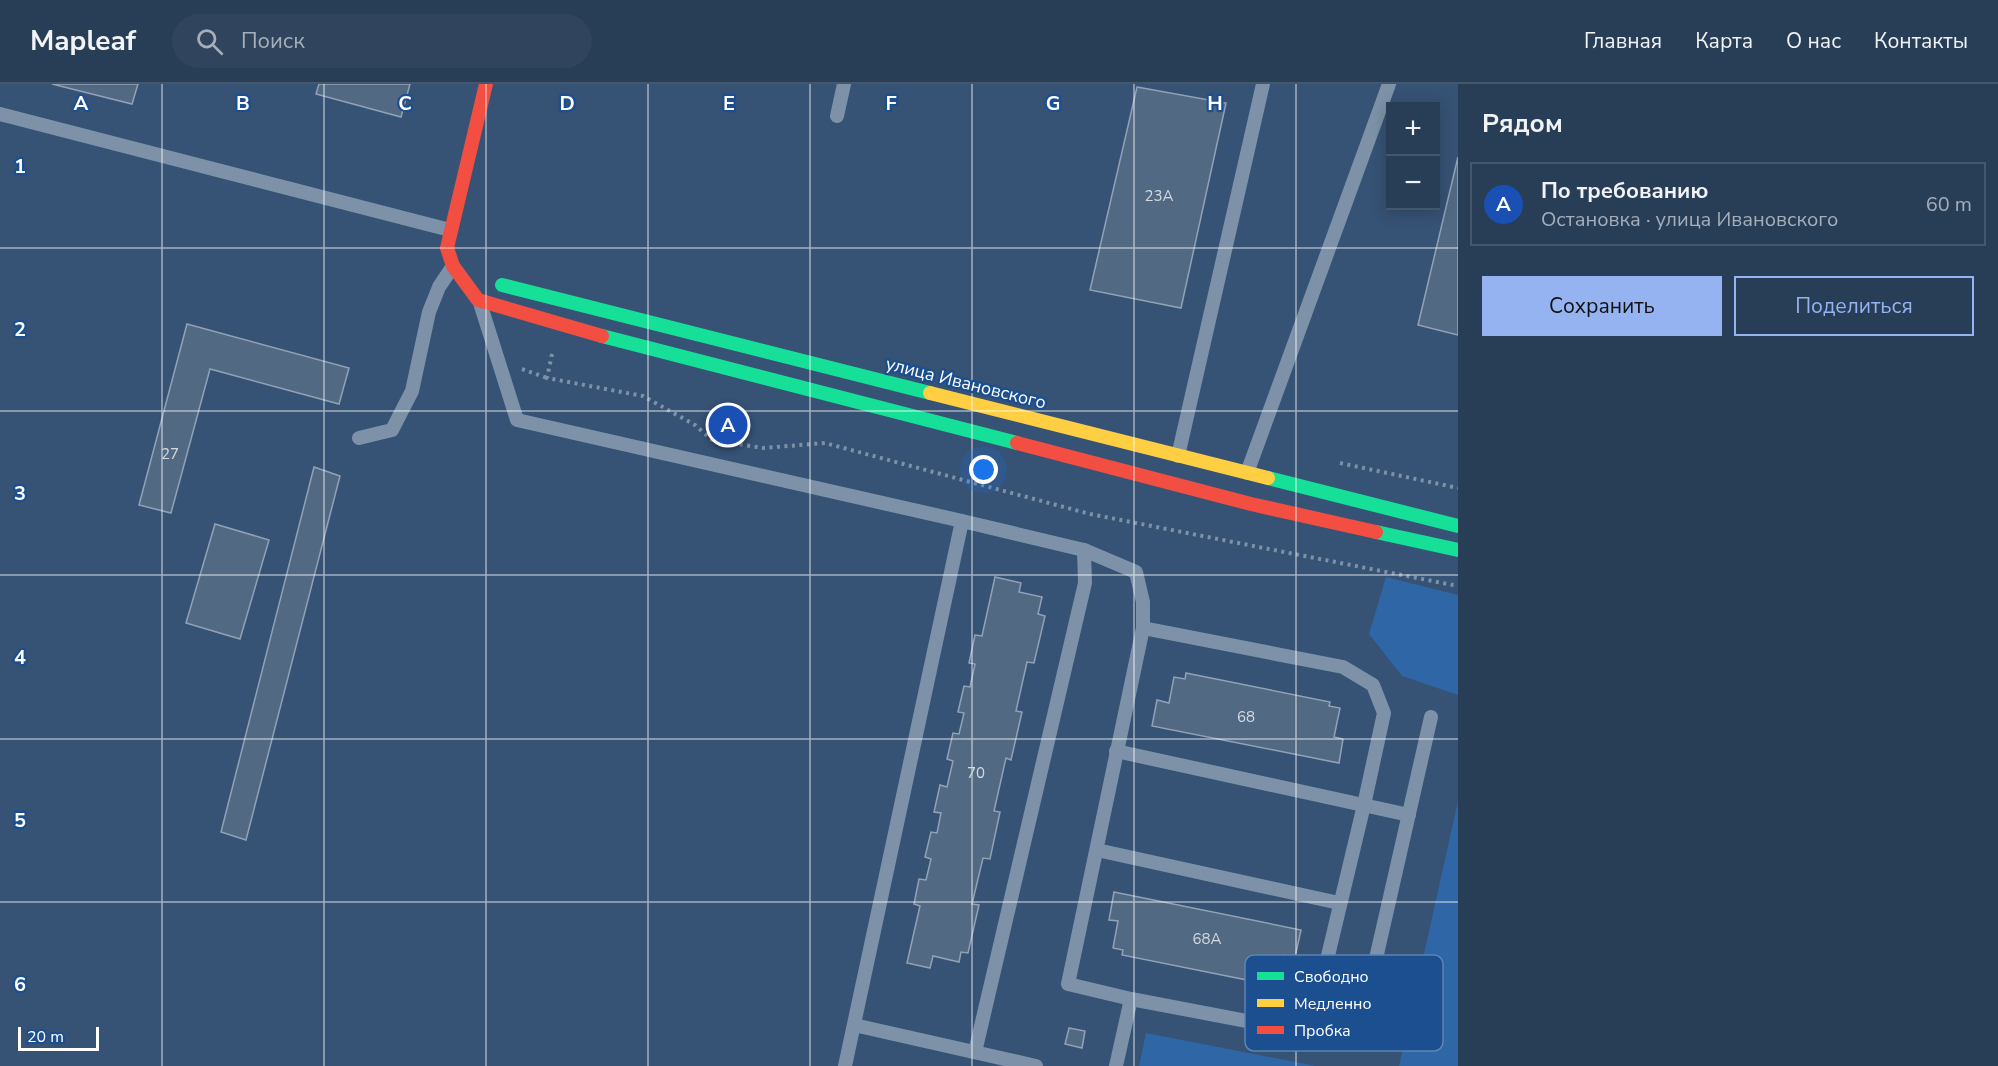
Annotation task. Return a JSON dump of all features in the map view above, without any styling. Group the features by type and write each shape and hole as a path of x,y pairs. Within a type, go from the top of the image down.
{"street":[{"path":"486,84 447,248 453,266 478,300 582,331 1251,504 1458,550"},
{"name":"улица Ивановского","path":"465,280 483,280 1458,526"}],"lane":[{"path":"837,116 844,84"},
{"path":"1178,456 1263,84"},
{"path":"1247,473 1389,84"},
{"path":"0,114 450,230"},
{"path":"359,438 392,430 412,391 429,312 439,287 453,266"},
{"path":"478,300 517,420 1084,550 1136,572 1143,602 1143,628 1068,984 1131,999 1245,1019"},
{"path":"845,1066 962,521"},
{"path":"975,1052 1085,583 1084,550"},
{"path":"1143,628 1343,667 1373,685 1384,713 1327,955"},
{"path":"1378,955 1431,717"},
{"path":"1116,751 1409,815"},
{"path":"1097,850 1339,903"},
{"path":"1116,1066 1131,999"},
{"path":"854,1025 1036,1066"}],"shaded area":[{"path":"1386,577 1458,595 1458,695 1402,676 1369,634"},
{"path":"1458,801 1458,1066 1399,1066 1402,1051 1443,1051 1443,955 1424,955"},
{"path":"1146,1033 1316,1066 1139,1066"}],"building":[{"path":"52,84 138,84 132,104"},
{"path":"319,84 410,84 401,117 316,94"},
{"path":"1137,87 1226,103 1181,308 1090,290"},
{"path":"1458,157 1458,335 1418,325"},
{"path":"187,324 349,368 339,404 210,369 171,513 139,505"},
{"path":"314,467 340,476 246,840 221,832"},
{"path":"215,524 269,540 240,639 186,623"},
{"path":"995,577 1021,583 1019,592 1042,597 1038,614 1045,616 1034,663 1027,662 1016,711 1022,712 1011,760 1006,758 994,811 1000,812 990,859 983,858 972,904 979,905 968,953 961,952 959,962 933,956 930,968 907,963 920,906 914,904 919,879 926,880 931,859 925,857 931,832 937,833 941,813 934,812 940,785 947,787 953,761 947,759 953,733 959,734 964,713 958,712 964,686 970,687 975,664 969,663 975,635 982,636"},
{"path":"1186,673 1330,702 1329,706 1340,708 1334,737 1343,739 1339,763 1152,726 1157,700 1169,703 1174,677 1185,679"},
{"path":"1114,892 1301,930 1295,955 1245,955 1245,980 1122,955 1123,950 1113,948 1118,921 1109,920"},
{"path":"1069,1028 1085,1031 1082,1048 1065,1044"}],"traffic: fast":[{"path":"502,285 930,393"},
{"path":"602,336 1017,443"},
{"path":"1268,478 1458,526"},
{"path":"1376,532 1458,550"}],"traffic: slow":[{"path":"930,393 1268,478"}],"traffic: jam":[{"path":"486,84 447,248 453,266 478,300 602,336"},
{"path":"1017,443 1251,504 1376,532"}],"place":[{"name":"По требованию","path":"728,425"}]}
